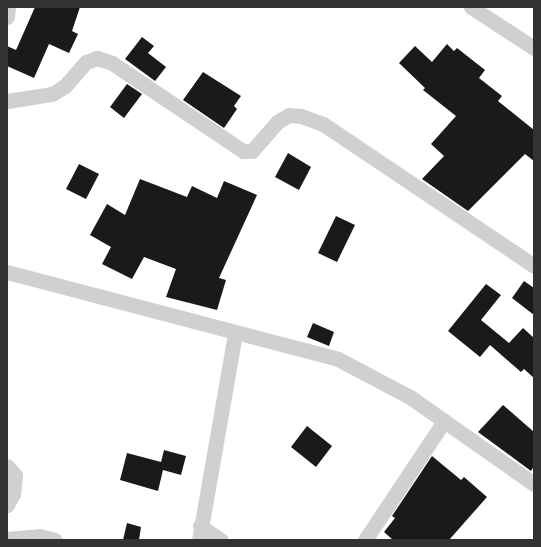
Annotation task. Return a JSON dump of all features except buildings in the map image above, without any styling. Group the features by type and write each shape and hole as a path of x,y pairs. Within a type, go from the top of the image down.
{"street":[{"path":"7,17 8,7"},
{"path":"471,7 534,48"},
{"path":"7,101 52,94 65,86 86,62 97,58 112,62 243,151 252,152 277,122 289,116 301,116 323,124 534,266"},
{"path":"7,272 234,333 338,359 410,397 534,484"},
{"path":"221,540 199,533 234,333"},
{"path":"365,540 444,421"},
{"path":"7,466 16,475 14,494 7,505"},
{"path":"7,540 39,536 55,540"}]}
